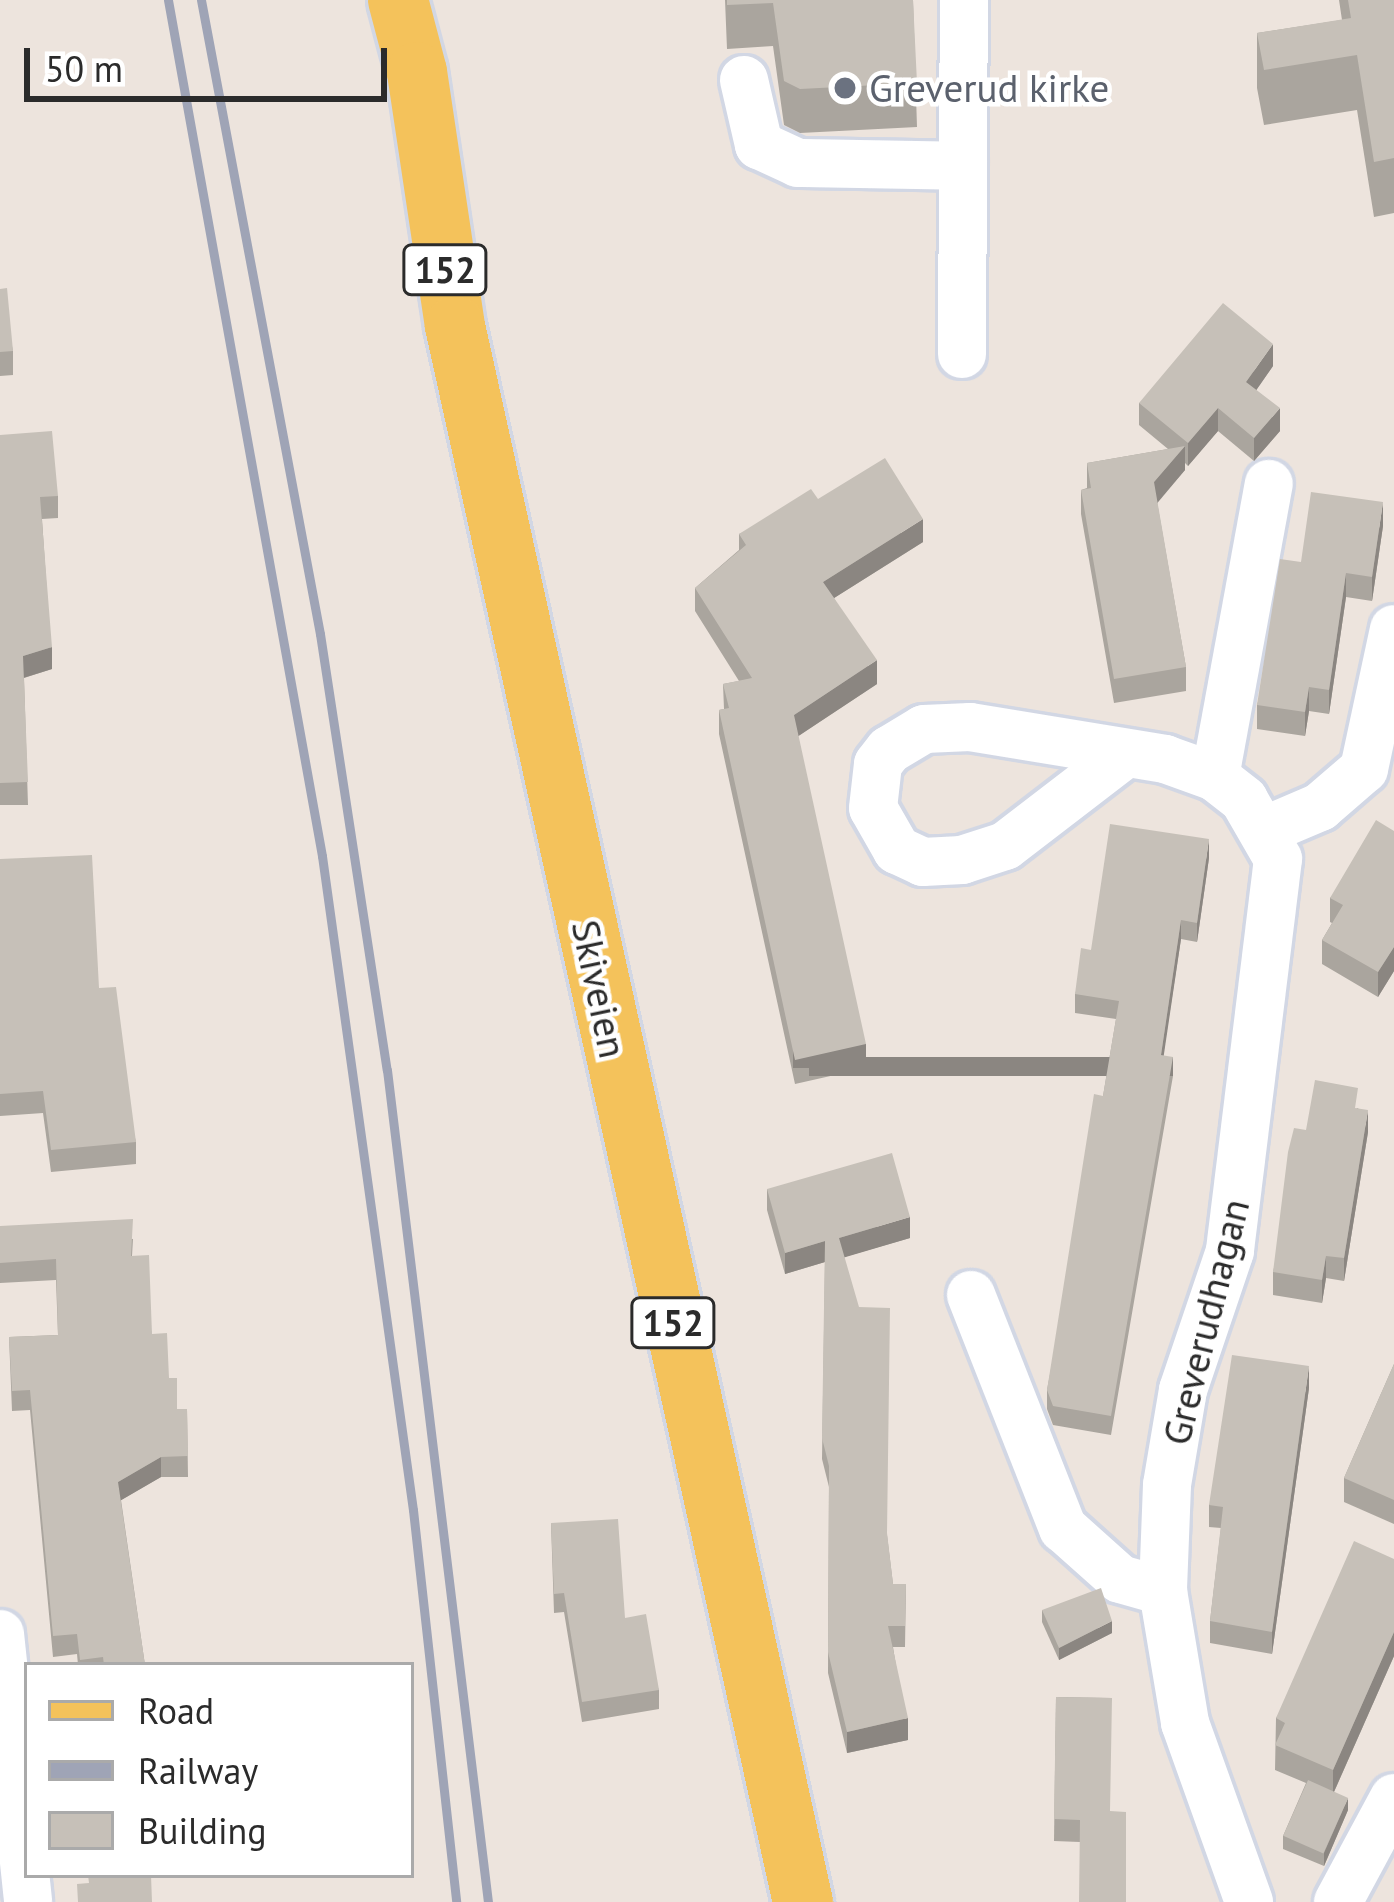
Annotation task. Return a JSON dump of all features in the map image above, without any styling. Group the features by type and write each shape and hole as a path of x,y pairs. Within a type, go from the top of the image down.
{"main road":[{"name":"Skiveien","path":"398,0 417,72 455,326 803,1902"},
{"name":"Skiveien","path":"417,72 437,0"}],"street":[{"path":"962,354 964,0"},
{"path":"744,80 759,145 798,163 963,166"},
{"path":"1125,754 1005,846 962,860 923,862 897,850 872,808 878,764 924,729 988,730 1125,754 1215,777 1269,484"},
{"path":"1266,830 1320,807 1364,769 1394,628"},
{"name":"Greverudhagan","path":"1215,777 1266,830 1281,885 1230,1251 1184,1390 1167,1485 1162,1591 1185,1723 1249,1902"},
{"path":"971,1295 1063,1528 1120,1579 1162,1591"},
{"path":"0,1634 24,1864"},
{"path":"1338,1902 1394,1798"}],"building":[{"path":"727,0 913,0 917,83 800,89 784,81 773,3 727,5"},
{"path":"1348,0 1394,0 1394,158 1374,162 1357,55 1264,70 1257,33 1351,18"},
{"path":"7,288 13,351 0,352 0,289"},
{"path":"1223,303 1273,344 1246,382 1280,408 1254,438 1218,408 1188,443 1139,403"},
{"path":"52,431 58,496 40,497 52,647 23,656 28,782 0,783 0,435"},
{"path":"1185,446 1154,482 1186,667 1114,679 1081,490 1091,488 1087,463"},
{"path":"885,458 923,519 823,582 877,660 794,715 866,1044 795,1060 719,710 729,708 723,684 752,678 695,588 746,545 739,534 811,489 818,499"},
{"path":"1311,492 1383,502 1372,577 1346,573 1329,690 1309,687 1305,712 1257,705 1280,559 1301,562"},
{"path":"1376,820 1394,831 1394,947 1378,972 1322,940 1343,905 1330,898"},
{"path":"1110,824 1209,839 1197,923 1181,920 1161,1055 1173,1057 1111,1416 1053,1406 1047,1390 1094,1094 1103,1096 1119,1001 1075,994 1081,948 1091,950"},
{"path":"92,855 99,988 116,987 136,1142 51,1150 43,1091 0,1094 0,859"},
{"path":"1315,1080 1358,1088 1355,1108 1368,1110 1344,1258 1326,1256 1322,1280 1273,1272 1288,1152 1294,1128 1306,1130"},
{"path":"892,1153 910,1217 839,1238 859,1307 890,1308 887,1533 893,1584 906,1584 905,1626 888,1626 908,1718 847,1732 828,1652 829,1466 822,1438 825,1241 785,1253 767,1189"},
{"path":"133,1219 131,1256 149,1255 152,1334 167,1333 169,1378 177,1378 177,1409 187,1409 188,1456 161,1457 118,1482 145,1662 104,1662 103,1657 80,1660 77,1634 53,1636 30,1390 12,1391 9,1337 58,1335 56,1259 0,1263 0,1226"},
{"path":"1232,1355 1309,1366 1272,1632 1210,1621 1223,1507 1209,1505"},
{"path":"1394,1364 1394,1500 1344,1478"},
{"path":"618,1519 625,1618 646,1614 659,1690 582,1702 564,1593 554,1594 551,1523"},
{"path":"1354,1541 1394,1559 1394,1632 1333,1770 1275,1745 1285,1723 1276,1718"},
{"path":"1101,1588 1112,1621 1059,1648 1042,1610"},
{"path":"1056,1697 1112,1698 1110,1811 1126,1812 1126,1902 1079,1902 1080,1820 1054,1819"},
{"path":"1308,1780 1348,1798 1323,1854 1283,1836"},
{"path":"88,1878 151,1878 152,1902 78,1902 77,1884 89,1883"}],"railway":[{"path":"168,0 322,856 413,1510 456,1902"},
{"path":"201,0 320,634 387,1070 488,1902"}],"place":[{"name":"Greverud kirke","path":"845,88"}]}
